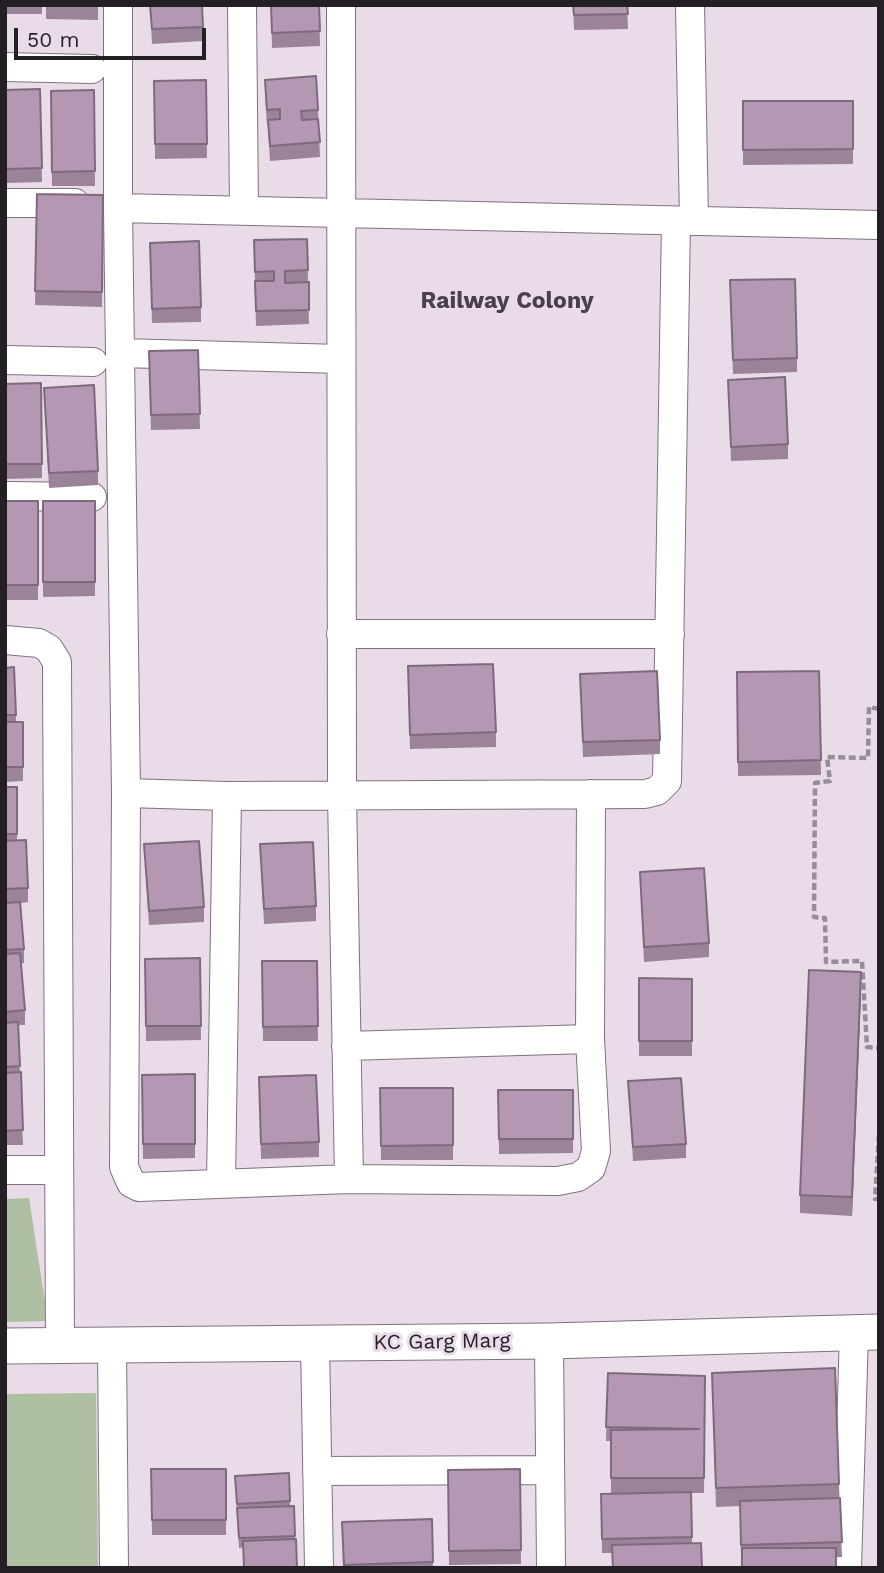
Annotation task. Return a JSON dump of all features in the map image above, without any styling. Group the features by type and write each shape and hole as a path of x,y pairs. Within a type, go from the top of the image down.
{"street":[{"path":"118,5 126,793 124,1167 131,1183 139,1187 349,1179 558,1181 578,1177 591,1168 596,1151 590,1039 591,794"},
{"path":"242,5 244,211"},
{"path":"341,5 342,794 349,1179"},
{"path":"126,793 228,796 645,794 657,791 667,781 690,5"},
{"path":"5,67 92,69"},
{"path":"5,203 78,203"},
{"path":"118,208 879,225"},
{"path":"120,353 341,359"},
{"path":"5,360 93,362"},
{"path":"5,496 92,497"},
{"path":"341,634 670,634"},
{"path":"5,640 39,643 49,649 57,662 60,1345"},
{"path":"221,1182 228,796"},
{"path":"346,1046 590,1039"},
{"path":"5,1170 60,1170"},
{"path":"848,1568 866,1332"},
{"name":"KC Garg Marg","path":"5,1346 550,1341 866,1332"},
{"path":"550,1341 551,1568"},
{"path":"315,1343 319,1568"},
{"path":"113,1345 114,1568"},
{"path":"317,1471 550,1470"}],"path":[{"path":"879,709 869,707 869,758 827,757 830,780 815,783 814,917 825,918 826,962 862,961 867,1047 879,1048"},
{"path":"879,1136 875,1199 879,1199"}],"green space":[{"path":"29,1198 48,1321 5,1322 5,1199"},
{"path":"96,1393 98,1568 5,1568 5,1394"}],"building":[{"path":"150,5 202,5 203,27 152,29"},
{"path":"271,5 319,5 320,31 272,33"},
{"path":"573,5 627,5 628,14 574,15"},
{"path":"316,76 318,110 301,111 302,120 318,119 320,142 270,146 268,120 280,119 280,109 267,110 265,80"},
{"path":"206,80 207,144 155,144 154,81"},
{"path":"40,89 42,168 5,169 5,90"},
{"path":"94,90 95,171 52,172 51,91"},
{"path":"743,101 853,101 853,149 743,150"},
{"path":"37,194 103,195 102,292 35,291"},
{"path":"307,239 308,270 285,271 285,283 309,282 309,310 256,311 255,281 274,281 274,271 255,272 254,240"},
{"path":"199,241 201,307 152,309 150,243"},
{"path":"795,279 797,358 733,360 730,280"},
{"path":"198,350 200,414 151,415 149,351"},
{"path":"785,377 788,444 731,447 728,380"},
{"path":"41,383 42,464 5,464 5,384"},
{"path":"94,385 98,471 49,473 44,388"},
{"path":"5,501 38,501 38,585 5,585"},
{"path":"43,501 95,501 95,582 43,582"},
{"path":"493,664 496,732 410,735 408,666"},
{"path":"14,667 16,715 5,715 5,668"},
{"path":"657,671 660,740 583,742 580,674"},
{"path":"819,671 821,760 738,762 737,672"},
{"path":"5,722 23,722 23,767 5,767"},
{"path":"5,787 17,787 17,834 5,834"},
{"path":"26,840 28,888 5,889 5,841"},
{"path":"199,841 204,907 149,911 144,844"},
{"path":"313,842 316,906 264,909 260,844"},
{"path":"704,868 709,943 644,947 640,872"},
{"path":"20,902 24,949 5,950 5,903"},
{"path":"20,953 25,1010 5,1012 5,954"},
{"path":"200,958 201,1026 146,1026 145,959"},
{"path":"262,961 317,961 318,1026 263,1027"},
{"path":"809,970 861,972 852,1197 800,1195"},
{"path":"639,978 692,979 692,1041 639,1041"},
{"path":"18,1022 20,1066 5,1067 5,1023"},
{"path":"21,1072 23,1130 5,1131 5,1073"},
{"path":"195,1074 195,1144 143,1144 142,1075"},
{"path":"316,1075 319,1142 261,1144 259,1077"},
{"path":"681,1078 686,1144 633,1147 628,1081"},
{"path":"380,1088 453,1088 453,1145 381,1146"},
{"path":"498,1090 573,1090 573,1139 499,1139"},
{"path":"835,1368 839,1484 716,1488 712,1373"},
{"path":"608,1373 705,1376 704,1478 611,1478 611,1430 699,1429 606,1427"},
{"path":"151,1469 226,1469 226,1520 152,1520"},
{"path":"520,1469 521,1550 449,1551 448,1470"},
{"path":"289,1473 290,1501 237,1504 235,1476"},
{"path":"691,1492 692,1537 602,1539 601,1494"},
{"path":"840,1498 842,1542 741,1545 740,1501"},
{"path":"294,1506 295,1536 239,1538 237,1508"},
{"path":"432,1519 433,1562 344,1565 342,1522"},
{"path":"296,1539 297,1568 244,1568 243,1541"},
{"path":"701,1543 702,1568 613,1568 612,1545"},
{"path":"742,1548 836,1548 836,1568 742,1568"}],"district":[{"name":"Railway Colony","path":"507,301"}]}
